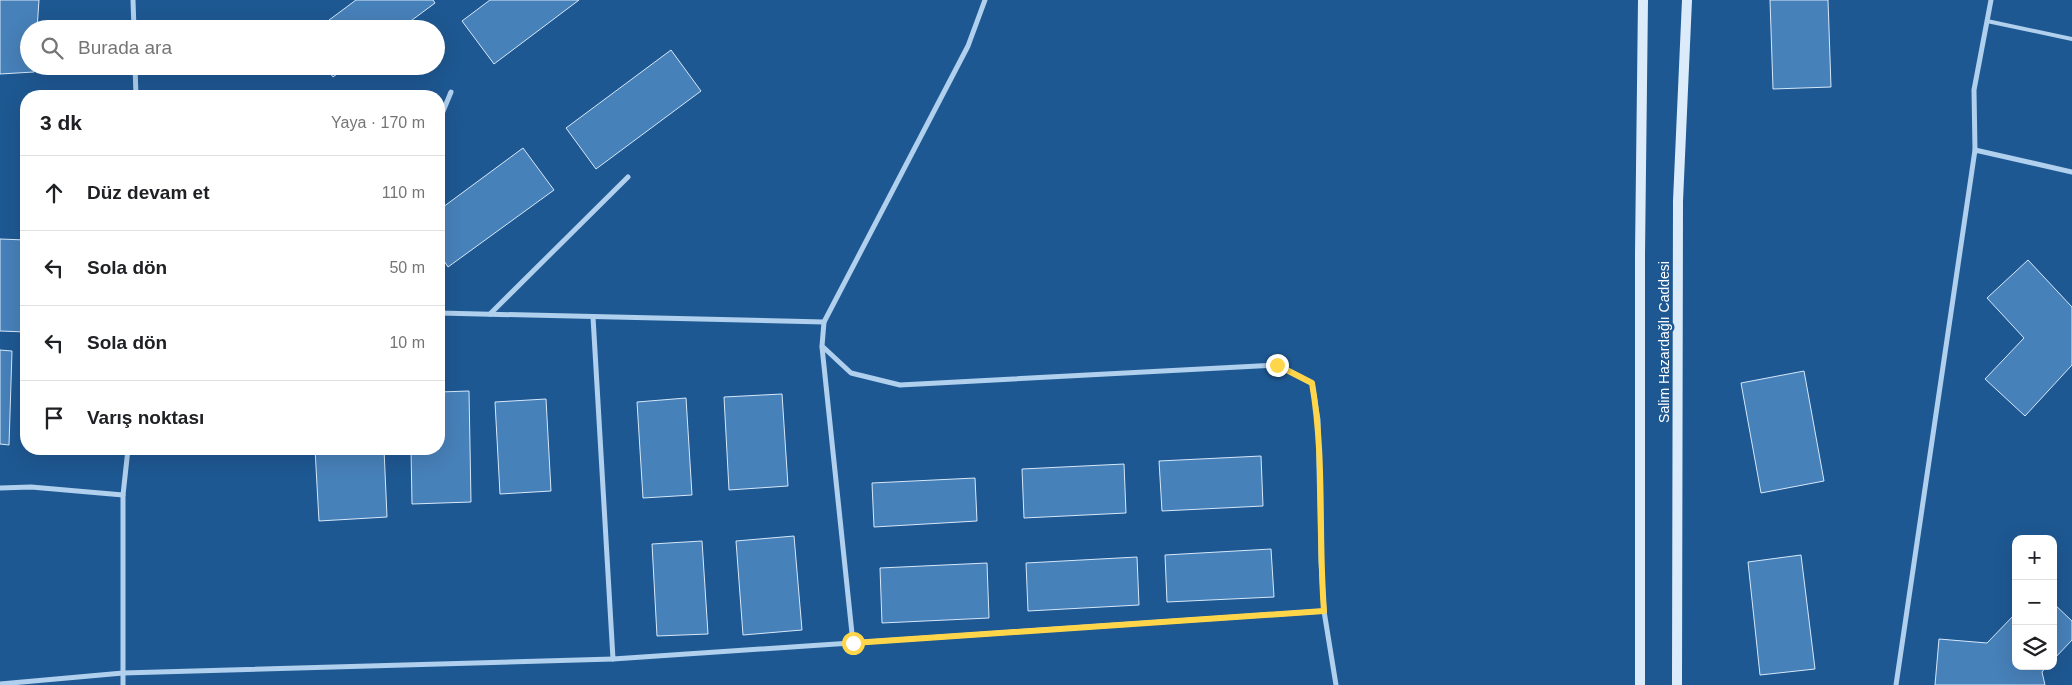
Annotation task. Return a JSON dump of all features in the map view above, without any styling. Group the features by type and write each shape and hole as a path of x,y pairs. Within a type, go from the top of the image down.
{"main road":[{"name":"Salim Hazardağlı Caddesi","path":"1640,685 1640,254 1643,0"},
{"name":"Salim Hazardağlı Caddesi","path":"1677,685 1678,201 1687,0"}],"street":[{"path":"133,0 134,20"},
{"path":"853,643 822,346 824,322 968,46 984,0"},
{"path":"1896,685 1975,150 1973,122 1974,90 1991,0"},
{"path":"135,75 136,90"},
{"path":"445,105 450,92"},
{"path":"1975,150 2072,172"},
{"path":"490,314 628,177"},
{"path":"445,313 824,322"},
{"path":"593,317 613,659"},
{"path":"822,346 852,373 900,385 1277,365 1312,383 1318,420 1320,561 1324,611 1336,685"},
{"path":"123,685 123,495 127,455"},
{"path":"0,488 31,487 123,495"},
{"path":"0,684 123,673 613,659 1324,611"}],"lane":[{"path":"1987,20 2072,39"}],"building":[{"path":"0,0 39,0 38,20 20,20 20,73 0,74"},
{"path":"356,0 433,0 435,3 412,20 329,20"},
{"path":"490,0 579,0 494,64 462,21"},
{"path":"1770,0 1828,0 1831,87 1773,89"},
{"path":"671,50 701,91 596,169 566,128"},
{"path":"523,148 554,190 448,267 445,262 445,206"},
{"path":"0,239 20,240 20,332 0,331"},
{"path":"2028,260 2072,307 2072,365 2025,416 1985,379 2024,338 1987,298"},
{"path":"0,350 12,351 9,445 0,444"},
{"path":"1804,371 1824,481 1761,493 1741,383"},
{"path":"469,391 471,502 412,504 411,455 445,455 445,392"},
{"path":"782,394 788,486 729,490 724,397"},
{"path":"686,398 692,495 643,498 637,402"},
{"path":"546,399 551,491 500,494 495,402"},
{"path":"315,455 384,455 387,517 319,521"},
{"path":"1261,456 1263,506 1162,511 1159,461"},
{"path":"1124,464 1126,513 1024,518 1022,469"},
{"path":"975,478 977,521 874,527 872,483"},
{"path":"794,536 802,630 743,635 736,541"},
{"path":"702,541 708,634 657,636 652,544"},
{"path":"1271,549 1274,597 1167,602 1165,555"},
{"path":"1801,555 1815,669 1760,675 1748,562"},
{"path":"1137,557 1139,605 1028,611 1026,563"},
{"path":"987,563 989,618 882,623 880,568"},
{"path":"2057,607 2072,621 2072,640 2057,656"},
{"path":"2012,617 2012,670 2044,670 2042,672 2045,685 1935,685 1939,639 1987,643"}],"route":[{"path":"853,643 1324,611 1320,561 1318,420 1312,383 1277,365"}]}
